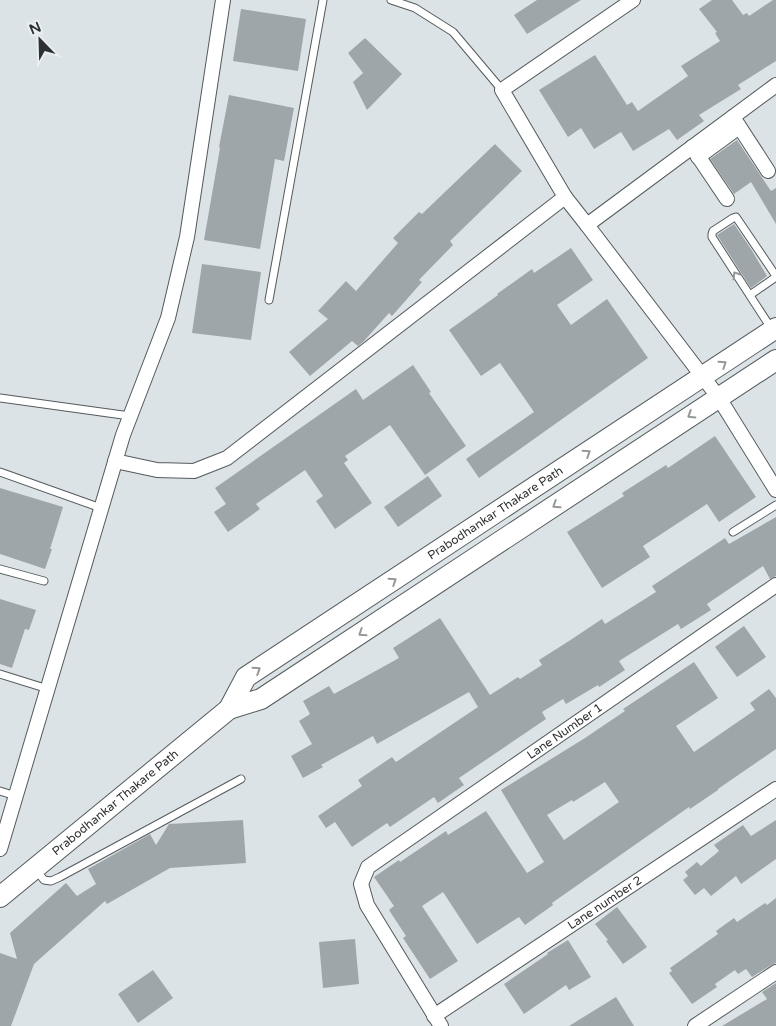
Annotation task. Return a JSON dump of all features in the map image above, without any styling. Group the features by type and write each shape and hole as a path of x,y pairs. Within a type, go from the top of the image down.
{"main road":[{"name":"Prabodhankar Thakare Path","path":"229,709 246,677 667,399 704,377 774,329"},
{"name":"Prabodhankar Thakare Path","path":"1,894 229,709 261,699 776,360"}],"street":[{"path":"0,849 115,461 130,416 168,318 187,236 223,0"},
{"path":"633,0 502,90 566,197 704,377 776,490"},
{"path":"587,225 736,122 776,85"},
{"path":"736,122 768,171"},
{"path":"695,152 727,198"},
{"path":"115,461 156,470 194,471 227,458 566,197"},
{"name":"Lane Number 1","path":"437,1021 367,905 361,884 368,867 776,585"},
{"name":"Lane number 2","path":"437,1021 776,789"},
{"path":"695,1026 776,972"}],"lane":[{"path":"269,300 323,0"},
{"path":"391,0 415,8 453,32 502,90"},
{"path":"750,295 776,277 736,217 713,231 712,237 750,295 774,329"},
{"path":"0,398 130,416"},
{"path":"0,472 101,508"},
{"path":"733,532 776,505"},
{"path":"0,569 44,581"},
{"path":"0,674 48,689"},
{"path":"34,868 44,880 51,881 241,779"},
{"path":"0,791 16,796"}],"building":[{"path":"537,0 581,0 527,34 514,15"},
{"path":"712,0 732,0 743,15 747,13 749,16 773,0 776,0 776,61 738,85 741,89 699,115 704,121 677,140 669,129 633,151 621,132 594,149 581,128 568,137 539,90 595,55 627,105 632,102 638,111 688,76 681,66 720,41 715,33 717,32 699,9"},
{"path":"241,9 306,19 298,71 233,61"},
{"path":"365,38 402,74 367,110 353,82 363,73 348,53"},
{"path":"229,95 294,108 284,161 275,159 260,249 204,240"},
{"path":"737,140 771,191 776,188 776,224 751,182 734,194 710,159"},
{"path":"495,144 522,171 450,241 453,245 419,280 422,282 392,316 389,313 358,346 352,341 310,376 289,352 328,319 318,311 346,281 356,291 398,243 393,238 419,212 422,214"},
{"path":"734,224 767,276 751,288 717,235"},
{"path":"571,248 593,280 557,305 571,325 607,299 648,358 479,478 466,459 534,412 500,363 481,376 449,330 532,269 534,273"},
{"path":"202,264 261,272 251,340 192,333"},
{"path":"413,365 431,392 429,393 466,446 425,475 390,425 345,456 348,460 344,463 372,503 335,529 316,501 323,496 305,470 256,504 260,509 228,532 214,512 226,504 215,488 356,389 363,400"},
{"path":"715,436 756,497 719,522 707,504 643,546 650,557 602,588 567,532 624,496 622,493 666,465 668,468"},
{"path":"428,476 442,496 398,527 384,507"},
{"path":"0,488 63,507 45,569 0,554"},
{"path":"776,517 776,576 770,579 763,566 707,604 711,610 681,629 678,624 619,661 625,670 599,687 598,685 566,704 563,699 542,712 546,719 459,778 464,785 438,803 434,797 390,827 387,823 352,847 335,822 326,828 318,816 362,786 358,780 392,757 396,762 478,707 469,692 377,744 373,736 321,765 323,767 303,778 291,756 312,744 299,721 310,714 303,701 329,686 334,694 399,658 393,648 440,618 490,695 518,677 520,679 542,665 539,660 602,619 605,624 656,592 652,586 725,538 729,544"},
{"path":"0,599 36,610 29,630 25,629 12,668 0,664"},
{"path":"744,626 766,657 737,677 715,647"},
{"path":"694,662 718,698 676,726 694,752 755,710 750,703 769,689 776,698 776,749 552,903 553,905 525,925 519,917 477,944 443,892 422,906 458,961 430,979 403,938 406,936 389,910 394,906 374,877 446,831 448,835 486,811 527,873 544,862 501,790 585,738 625,711 623,709","holes":["605,782 619,802 564,840 547,815 572,800 573,802"]},
{"path":"243,820 246,863 170,868 107,904 105,901 34,964 11,1026 0,1026 0,953 17,959 10,933 66,883 77,896 96,884 88,869 150,834 156,845 169,824"},
{"path":"776,820 776,859 741,884 736,876 711,896 704,888 695,895 683,880 688,876 685,872 697,862 701,866 719,851 714,845 743,825 751,836"},
{"path":"776,898 776,963 752,977 746,969 738,974 735,970 715,984 717,987 692,1004 669,973 672,971 670,968 718,934 716,931 734,918 737,922 765,903 767,905"},
{"path":"617,907 647,947 623,964 595,924"},
{"path":"355,939 359,984 323,988 319,942"},
{"path":"568,940 591,977 569,990 566,985 524,1014 504,984"},
{"path":"153,970 173,998 138,1023 118,994"},
{"path":"776,983 776,1026 722,1026 767,999 762,992"},
{"path":"616,997 634,1026 569,1026"}]}
